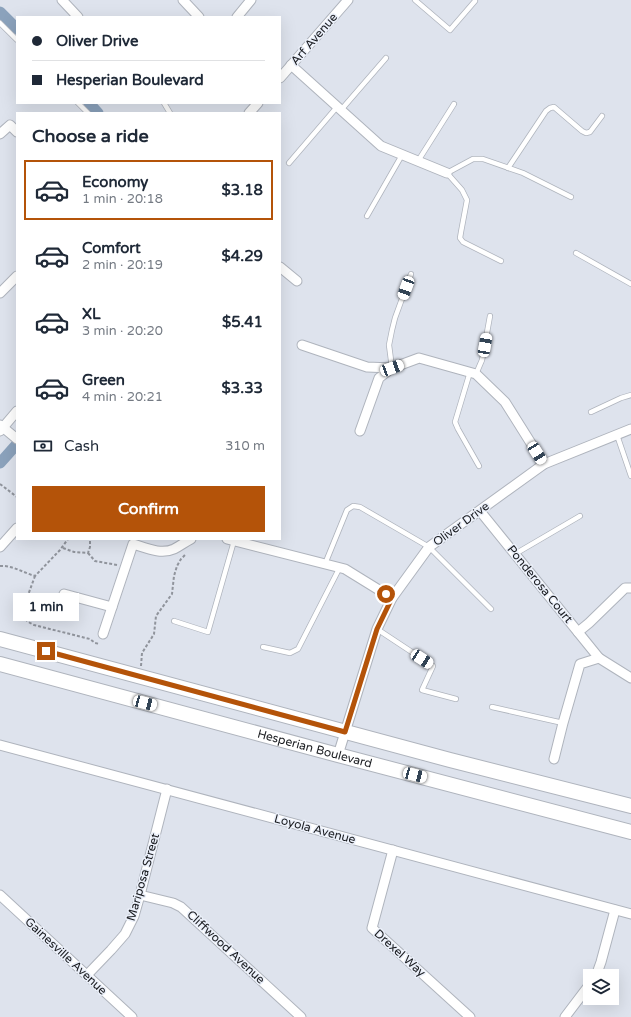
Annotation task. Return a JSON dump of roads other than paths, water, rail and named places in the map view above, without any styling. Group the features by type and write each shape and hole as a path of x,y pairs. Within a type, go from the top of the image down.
{"main road":[{"name":"Hesperian Boulevard","path":"0,639 450,760 631,806"},
{"name":"Hesperian Boulevard","path":"0,664 631,832"}],"street":[{"path":"62,0 77,16"},
{"path":"183,0 198,16"},
{"path":"238,16 251,0"},
{"name":"Arf Avenue","path":"281,77 348,0"},
{"path":"291,65 382,146 447,173"},
{"path":"251,112 257,104"},
{"path":"0,134 10,125 16,131"},
{"path":"281,268 297,281"},
{"path":"0,293 16,277"},
{"path":"302,345 367,367 392,368"},
{"path":"360,431 379,378 392,368 419,358 473,373 505,402 544,464"},
{"path":"16,412 1,428 16,438"},
{"name":"Oliver Drive","path":"338,755 377,629 392,598 429,547 544,464 631,429"},
{"name":"Ponderosa Court","path":"480,511 599,658 631,678"},
{"path":"0,548 3,538 16,529"},
{"path":"103,634 133,544 162,551 175,548 189,540"},
{"path":"230,540 250,542 325,564 345,568 392,598"},
{"path":"578,632 625,588 631,588"},
{"path":"64,594 112,607"},
{"path":"554,759 580,664 599,658"},
{"name":"Loyola Avenue","path":"0,745 631,914"},
{"name":"Mariposa Street","path":"87,975 125,934 134,916 167,789"},
{"name":"Drexel Way","path":"393,850 372,928 470,1017"},
{"name":"Gainesville Avenue","path":"0,895 132,1017"},
{"name":"Cliffwood Avenue","path":"140,895 173,903 181,907 301,1017"},
{"path":"598,969 614,910"},
{"path":"565,1017 583,993"}],"lane":[{"path":"415,0 450,30 475,1"},
{"path":"0,23 16,39"},
{"path":"289,163 386,58"},
{"path":"79,104 87,112"},
{"path":"418,161 454,104"},
{"path":"508,168 546,111 550,108 554,107 586,133 590,132 602,116"},
{"path":"368,216 402,155"},
{"path":"502,261 463,242 460,238 467,200 462,190 447,173 473,159 483,159 523,173 571,197"},
{"path":"576,253 631,284"},
{"path":"392,368 389,345 392,330 411,274"},
{"path":"479,466 455,422 473,373 482,360 490,316"},
{"path":"591,412 631,395"},
{"path":"617,435 631,476"},
{"path":"325,564 347,510 353,506 360,507 429,547 491,609"},
{"path":"515,554 580,516"},
{"path":"174,621 208,632 230,540"},
{"path":"262,647 290,653 298,649 340,567"},
{"path":"377,629 433,666 422,690 456,699"},
{"path":"492,707 563,724"}],"waterway":[{"path":"0,12 16,28"},
{"path":"90,104 97,112"},
{"path":"0,463 16,445"}]}
